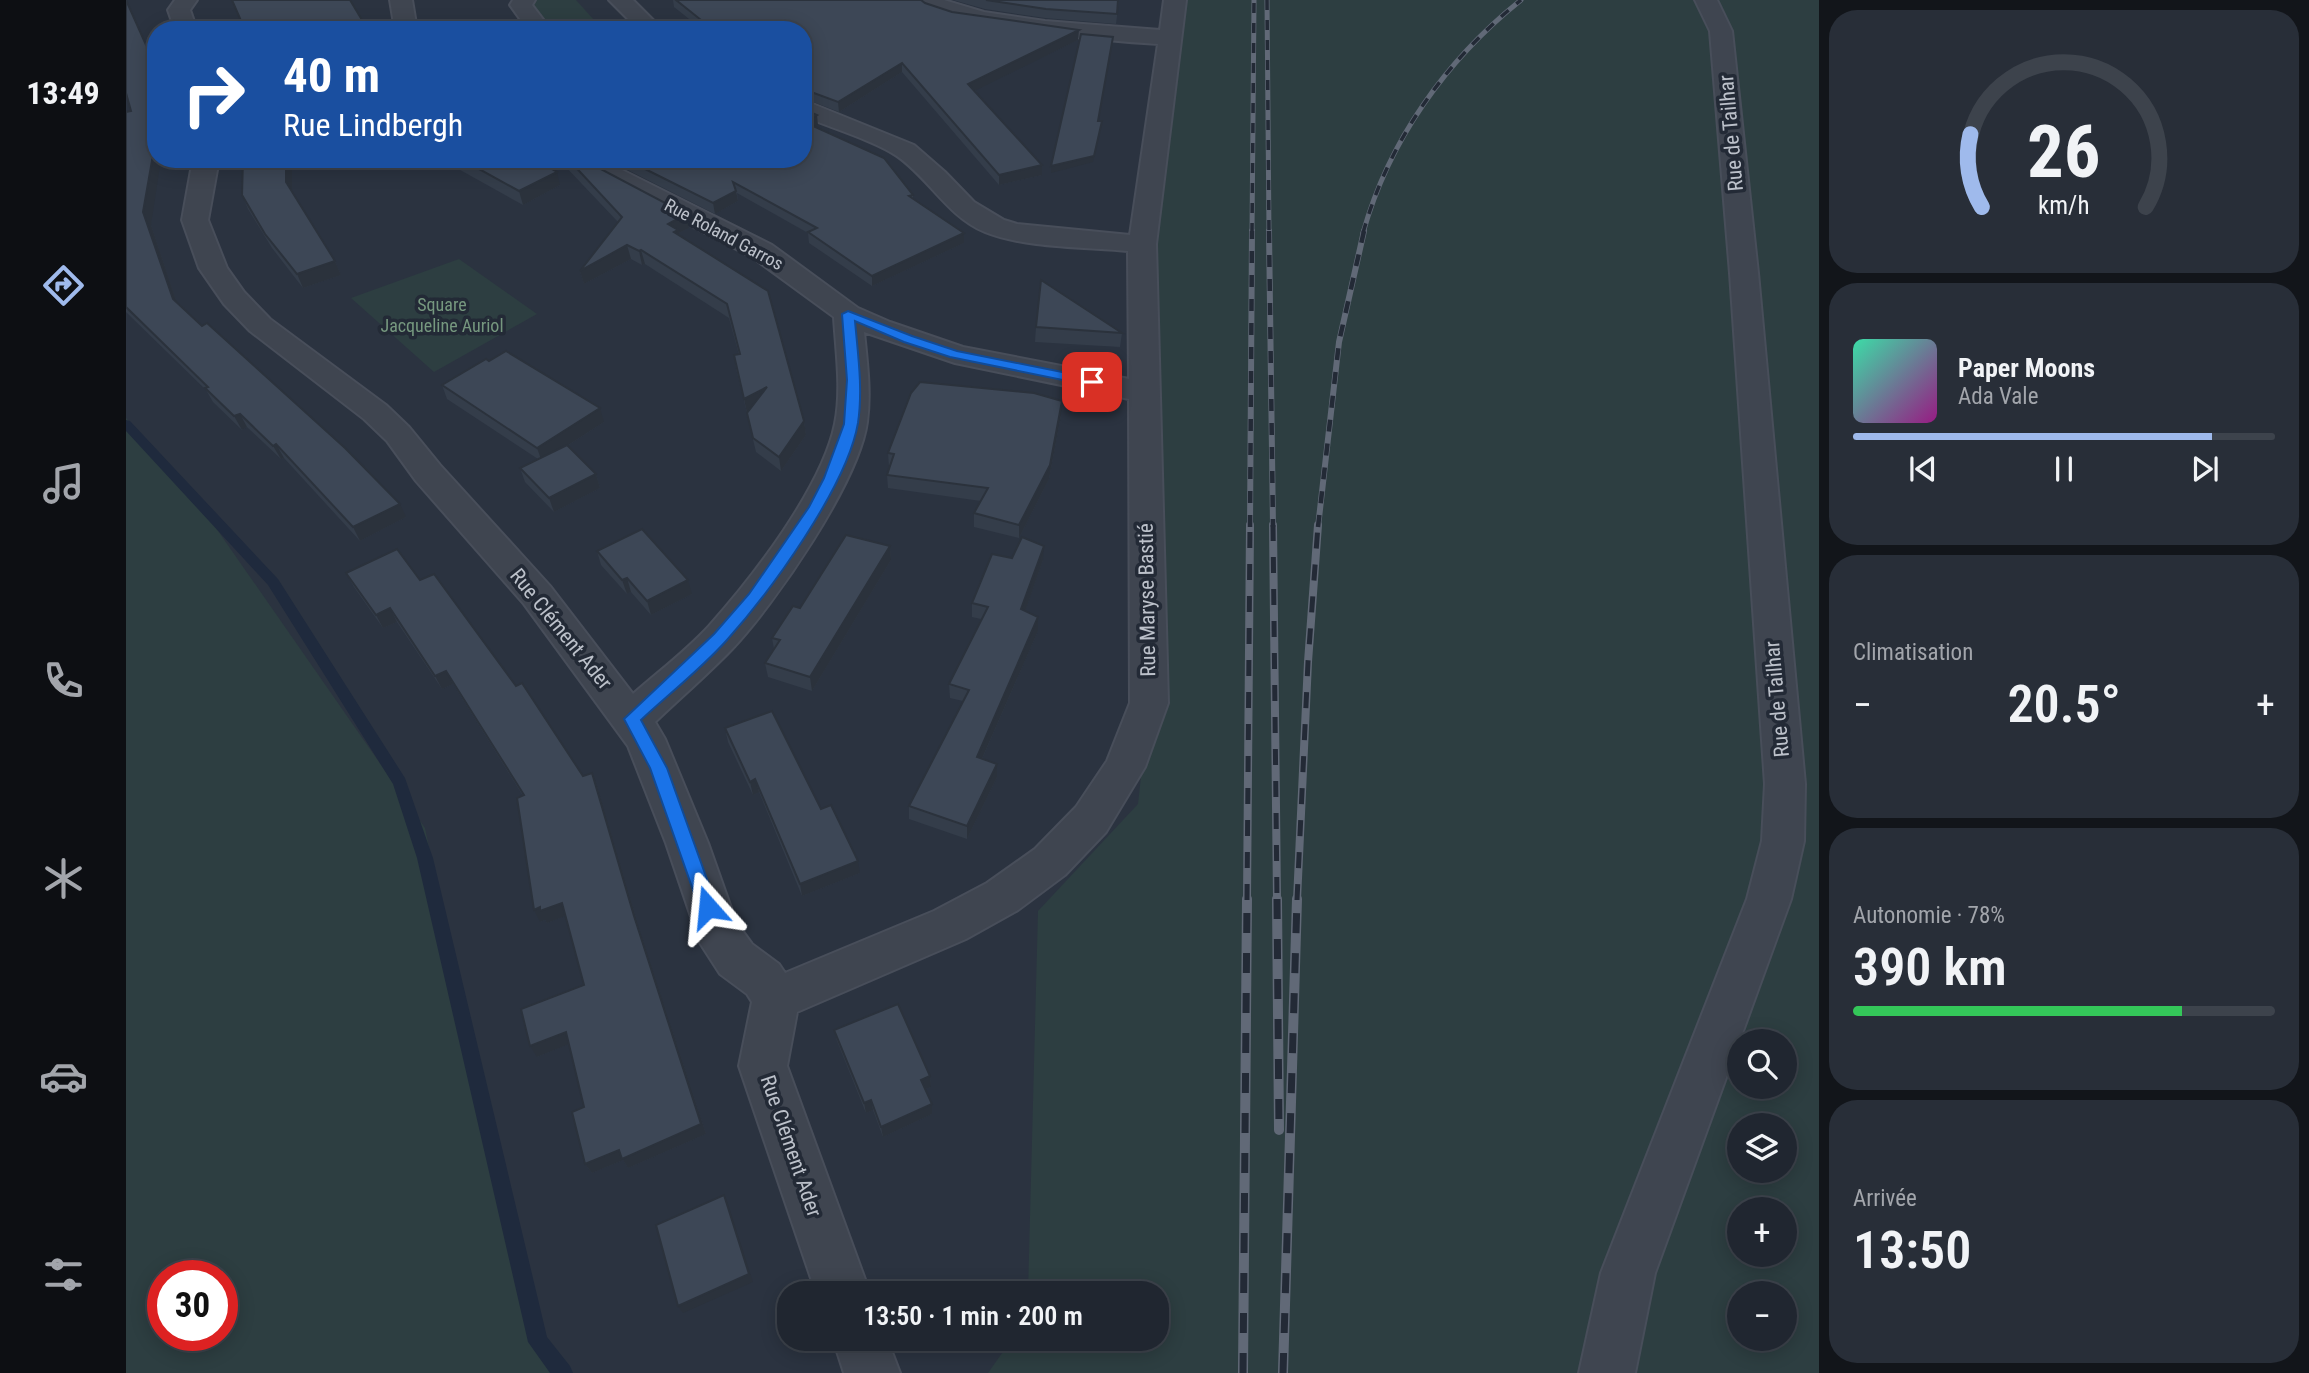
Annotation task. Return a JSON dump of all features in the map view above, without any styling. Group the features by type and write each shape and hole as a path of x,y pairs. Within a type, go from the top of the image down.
{"street":[{"path":"183,21 179,10 186,0"},
{"path":"401,0 404,21"},
{"path":"524,0 521,5 532,21"},
{"path":"620,0 642,21"},
{"path":"923,0 959,13 1007,24 1171,38"},
{"name":"Rue Maryse Bastié","path":"776,999 934,934 978,912 1047,865 1101,808 1139,739 1149,703 1142,244 1175,0"},
{"name":"Rue de Tailhar","path":"1607,1373 1628,1273 1769,898 1783,841 1784,784 1744,272 1721,31 1706,0"},
{"path":"812,111 905,150 936,177 965,208 994,226 1016,232 1142,244"},
{"name":"Rue Clément Ader","path":"204,168 195,219 213,268 234,298 260,326 375,412 398,434 420,464 537,595 632,719 658,768 716,929 726,947 769,985 776,999 764,1066 839,1281"},
{"name":"Rue Roland Garros","path":"598,168 762,251 848,314 908,339 1012,368 1145,392"},
{"path":"632,719 720,638 754,597 815,509 839,459 851,424 853,380 848,314"},
{"path":"864,1351 872,1373"}],"green space":[{"path":"528,0 576,0 595,21 544,21"},
{"path":"1175,0 1819,0 1819,1373 988,1373 1004,1351 1169,1351 1169,1281 1028,1281 1038,911 1138,804 1149,703 1142,244"},
{"name":"Square Jacqueline Auriol","path":"459,259 537,314 434,372 351,298"},
{"path":"126,418 179,475 425,828 511,1233 554,1365 563,1373 126,1373"}],"building":[{"path":"126,0 147,44 147,168 151,168 143,212 173,299 202,326 207,323 345,448 400,504 353,527 276,444 273,446 240,414 234,416 126,307 126,112 131,111 126,93"},
{"path":"232,0 350,0 363,21 241,21"},
{"path":"676,0 921,0 952,12 1079,30 968,84 1042,165 999,175 902,63 838,102 812,92 812,21 701,20"},
{"path":"986,0 1118,0 1117,14 1046,9"},
{"path":"1081,34 1113,37 1098,121 1102,121 1094,156 1051,166"},
{"path":"812,126 884,158 913,195 909,196 964,233 872,276 808,232 817,228 733,182 736,191 713,203 643,168 812,168"},
{"path":"243,168 286,168 286,182 335,261 297,274 265,234 242,195"},
{"path":"477,168 550,168 557,172 519,191"},
{"path":"576,168 599,168 686,214 668,224 678,230 674,232 768,291 804,421 779,457 753,438 747,413 767,387 744,399 734,355 740,354 727,304 641,250 627,245 580,271 622,217"},
{"path":"1041,280 1122,333 1036,327"},
{"path":"506,351 600,408 537,448 442,385 486,359 489,361"},
{"path":"920,382 1034,393 1062,401 1050,465 1019,525 974,513 988,488 887,475 894,454 888,453 911,393"},
{"path":"567,445 596,474 549,498 520,468"},
{"path":"642,529 688,580 647,601 627,578 622,580 597,551"},
{"path":"846,535 890,546 810,677 765,663 780,640 772,638 793,606 800,608"},
{"path":"1022,537 1044,546 1021,609 1038,617 977,757 997,764 967,826 909,806 969,690 949,684 988,607 972,603 992,554 1012,558"},
{"path":"397,549 420,580 434,574 516,686 522,683 583,776 592,773 634,916 701,1124 622,1159 619,1150 585,1164 572,1112 584,1107 566,1032 530,1046 521,1009 584,985 562,903 540,911 540,907 534,910 517,798 524,795 446,671 435,676 390,608 376,615 346,573"},
{"path":"772,711 821,809 831,805 858,861 800,884 755,779 750,782 725,728"},
{"path":"898,1004 930,1076 921,1080 932,1104 881,1127 871,1100 864,1103 834,1030"},
{"path":"724,1195 749,1274 678,1306 656,1225"}],"waterway":[{"path":"126,424 273,582 400,782 425,858 538,1342 563,1373"}],"railway":[{"path":"1252,233 1254,0"},
{"path":"1267,0 1269,233"},
{"path":"1363,233 1388,166 1424,104 1468,49 1521,0"},
{"path":"1250,527 1252,231"},
{"path":"1269,231 1273,527"},
{"path":"1318,527 1339,342 1364,231"},
{"path":"1247,900 1250,525"},
{"path":"1273,525 1277,900"},
{"path":"1297,900 1308,662 1318,525"},
{"path":"1243,1373 1247,899"},
{"path":"1277,899 1279,1130"},
{"path":"1283,1373 1297,899"}],"route":[{"path":"708,907 658,768 645,739 632,719 720,638 754,597 815,509 831,478 851,424 853,380 848,314 908,339 955,354 1012,368 1092,382"}]}
